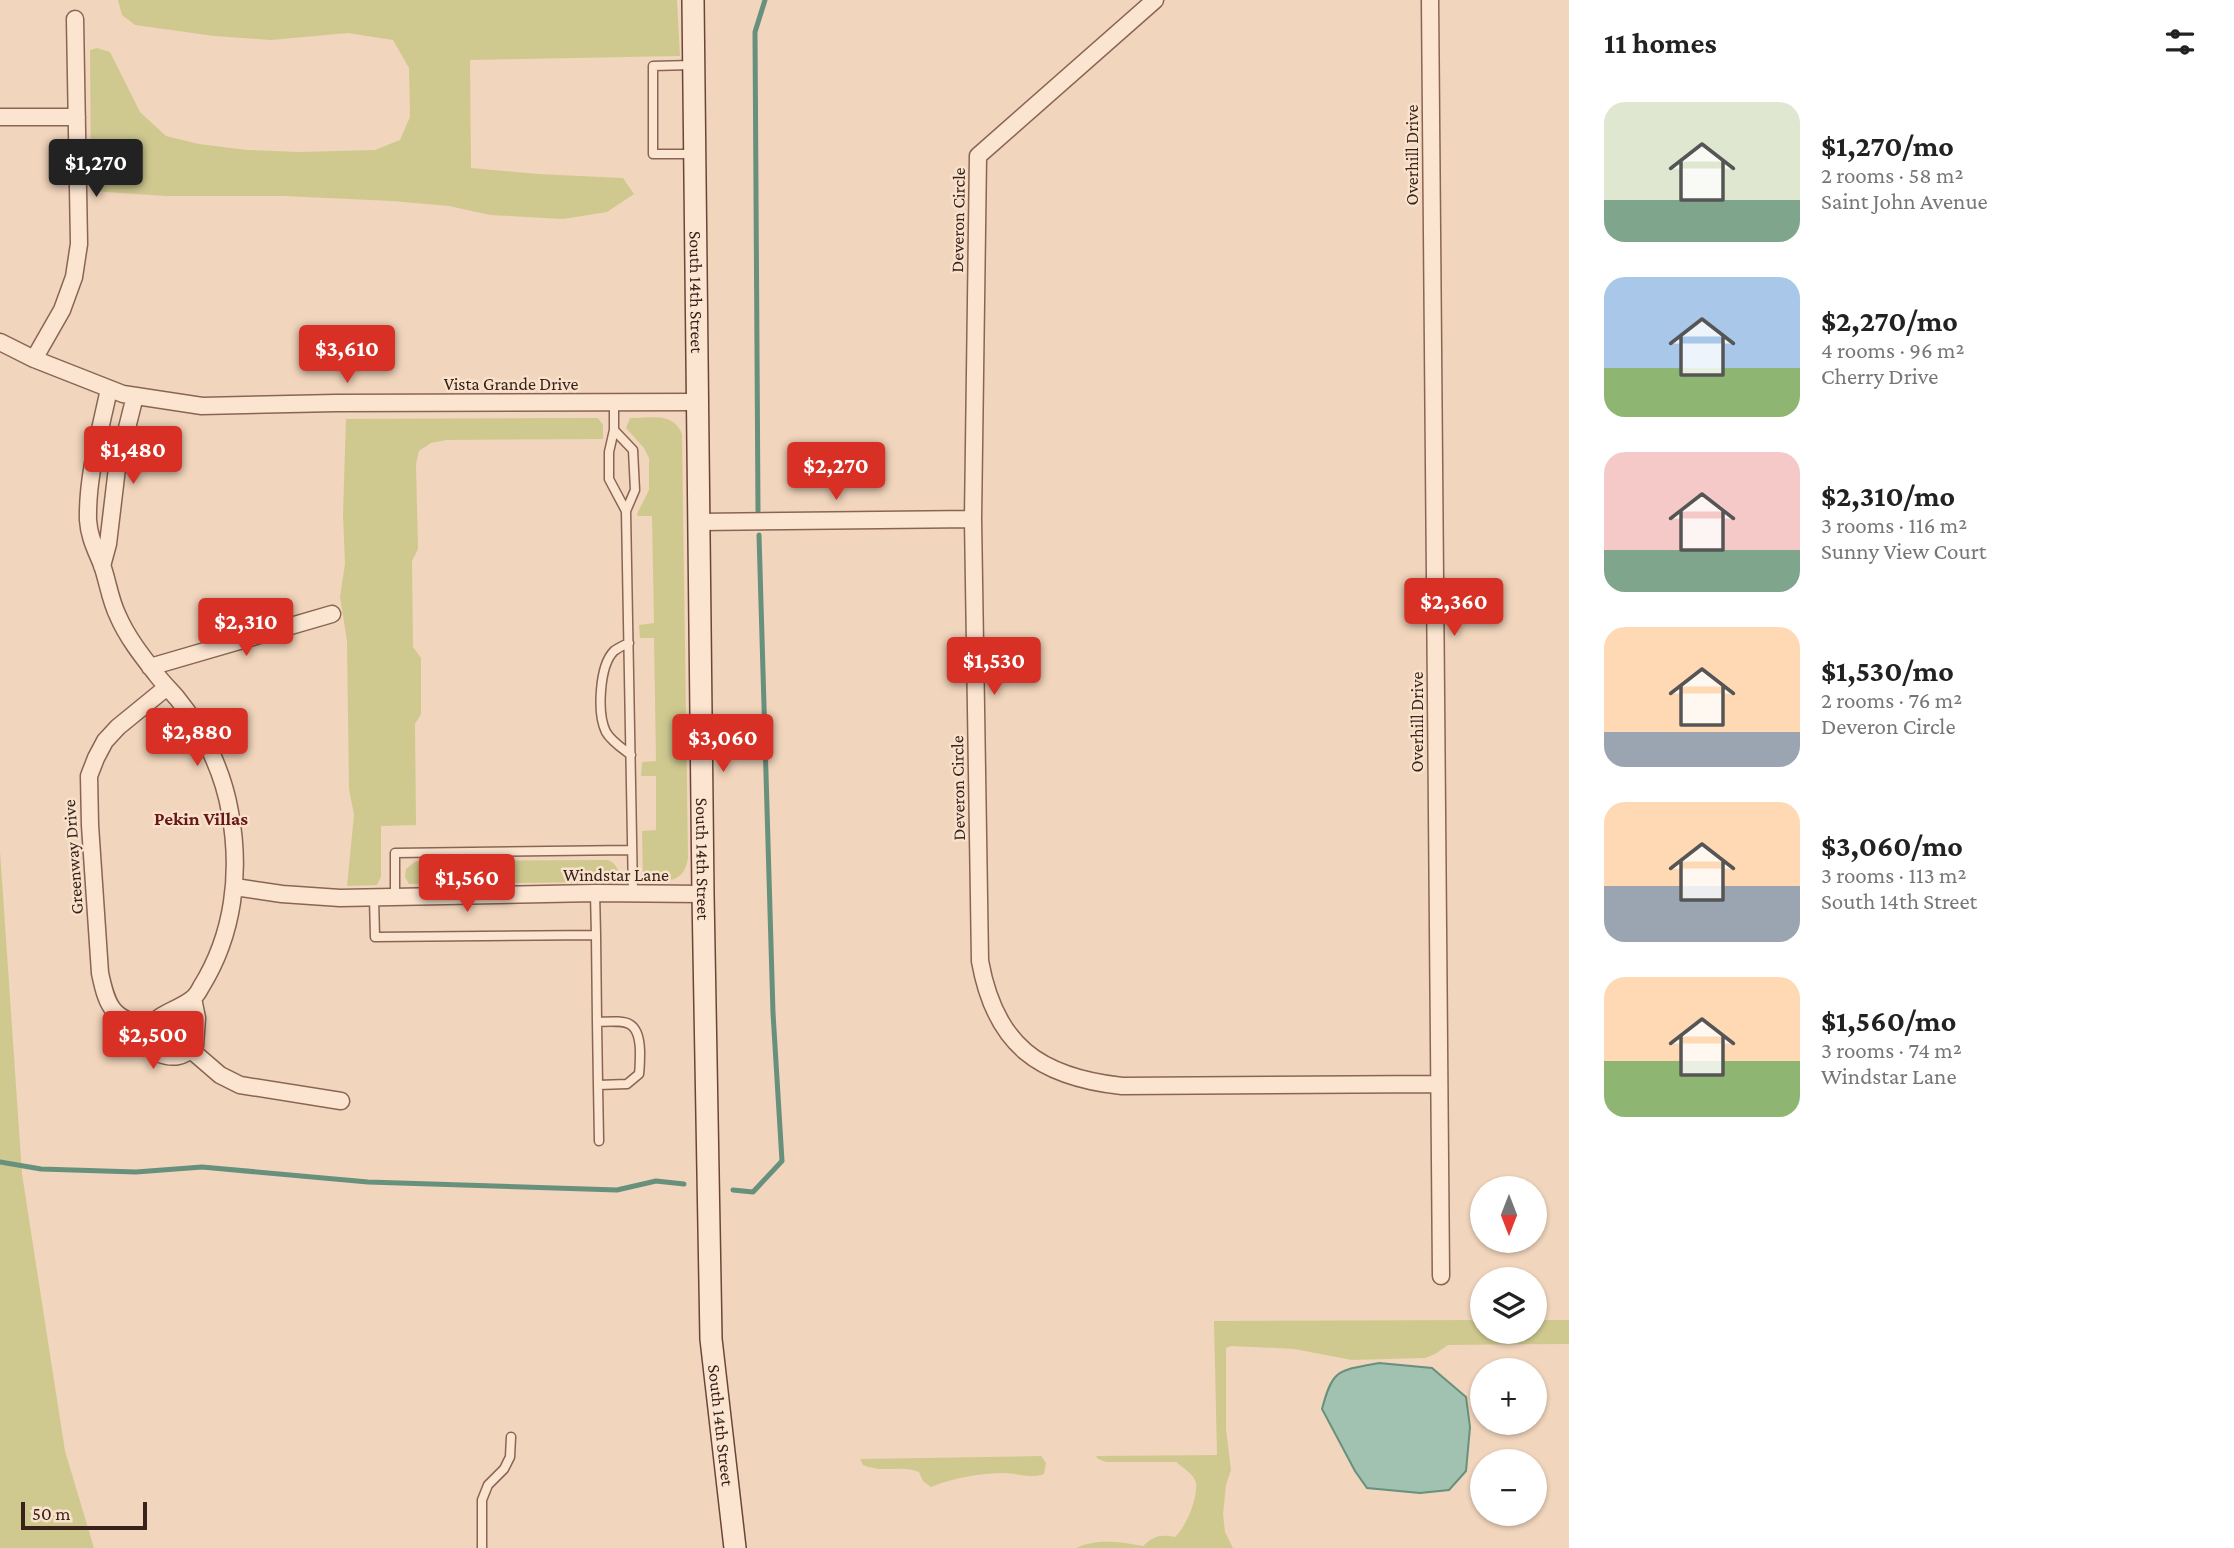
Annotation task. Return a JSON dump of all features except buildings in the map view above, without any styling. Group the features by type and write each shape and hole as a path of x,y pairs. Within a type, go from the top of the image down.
{"main road":[{"name":"South 14th Street","path":"693,0 711,1339 735,1548"}],"street":[{"name":"Deveron Circle","path":"1155,0 978,156 973,519 980,961 984,986 1005,1031 1026,1053 1054,1071 1091,1083 1122,1086 1439,1084"},
{"name":"Overhill Drive","path":"1430,0 1441,1276"},
{"path":"34,359 62,310 74,277 79,244 75,19"},
{"path":"0,117 77,117"},
{"name":"Vista Grande Drive","path":"0,342 34,359 109,389 135,396 202,406 698,402"},
{"path":"109,389 89,491 92,544 118,617 150,667 204,738 227,794 235,849 235,887 223,943 193,998 158,1018 150,1030 148,1036 157,1053 177,1057 195,1046 197,1034 193,998"},
{"path":"102,566 108,544 117,468 135,396"},
{"path":"699,522 973,519"},
{"path":"150,667 332,614"},
{"name":"Greenway Drive","path":"150,1030 113,1013 104,995 100,973 89,776 105,741 167,687"},
{"name":"Windstar Lane","path":"235,887 314,897 703,894"},
{"path":"191,1050 220,1075 240,1084 341,1101"}],"lane":[{"path":"694,65 653,66 653,154 695,154"},
{"path":"614,402 614,430 609,452 610,479 626,511"},
{"path":"614,430 634,450 635,490 626,511 633,894"},
{"path":"629,643 614,652 605,665 602,680 602,722 607,736 631,755"},
{"path":"395,897 394,853 632,850"},
{"path":"595,893 599,1141"},
{"path":"374,897 375,937 596,935"},
{"path":"597,1022 620,1021 636,1028 640,1057 639,1074 634,1080 627,1084 598,1085"},
{"path":"482,1548 482,1500 488,1485 504,1469 510,1457 511,1437"}],"shaded area":[{"path":"118,0 677,0 680,56 470,60 471,168 623,178 634,194 607,212 563,219 490,215 449,206 392,201 284,196 166,196 91,191 90,50 97,48 110,52 140,112 166,136 199,144 247,150 298,152 375,150 400,140 410,117 409,68 393,40 348,33 271,40 214,36 135,25 122,15"},
{"path":"598,418 603,425 603,439 446,440 431,443 419,451 416,464 418,549 412,561 413,647 421,658 421,714 415,724 416,825 381,826 381,877 377,885 347,886 354,815 349,789 347,641 340,597 345,564 343,514 346,419"},
{"path":"630,418 667,419 678,427 682,434 688,858 679,876 662,881 647,881 643,875 642,831 656,830 656,776 641,776 642,762 656,761 654,638 640,638 639,625 654,623 652,516 637,514 649,490 649,458 644,448 626,428"},
{"path":"0,851 22,1174 65,1451 94,1548 0,1548"},
{"path":"608,860 618,869 619,875 615,882 409,884 405,877 406,869 416,861"},
{"path":"1470,1320 1470,1344 1547,1344 1547,1320 1569,1320 1569,1344 1448,1345 1425,1358 1352,1360 1294,1349 1226,1348 1226,1429 1231,1470 1226,1485 1223,1514 1225,1532 1233,1548 1076,1548 1101,1542 1143,1546 1158,1537 1175,1537 1183,1526 1193,1504 1196,1489 1195,1480 1185,1469 1176,1462 1106,1462 1096,1456 1217,1455 1214,1321"},
{"path":"1379,1363 1432,1368 1466,1397 1470,1427 1466,1471 1449,1490 1420,1493 1367,1488 1322,1409 1334,1378 1355,1368"},
{"path":"1041,1456 1046,1463 1044,1474 986,1474 931,1487 923,1481 919,1472 870,1468 863,1465 860,1459"}],"waterway":[{"path":"758,511 755,32 765,0"},
{"path":"733,1190 753,1192 782,1161 773,1013 759,535"},
{"path":"0,1162 41,1169 136,1172 202,1167 368,1182 617,1190 656,1181 684,1184"}],"district":[{"name":"Pekin Villas","path":"201,818"}]}
